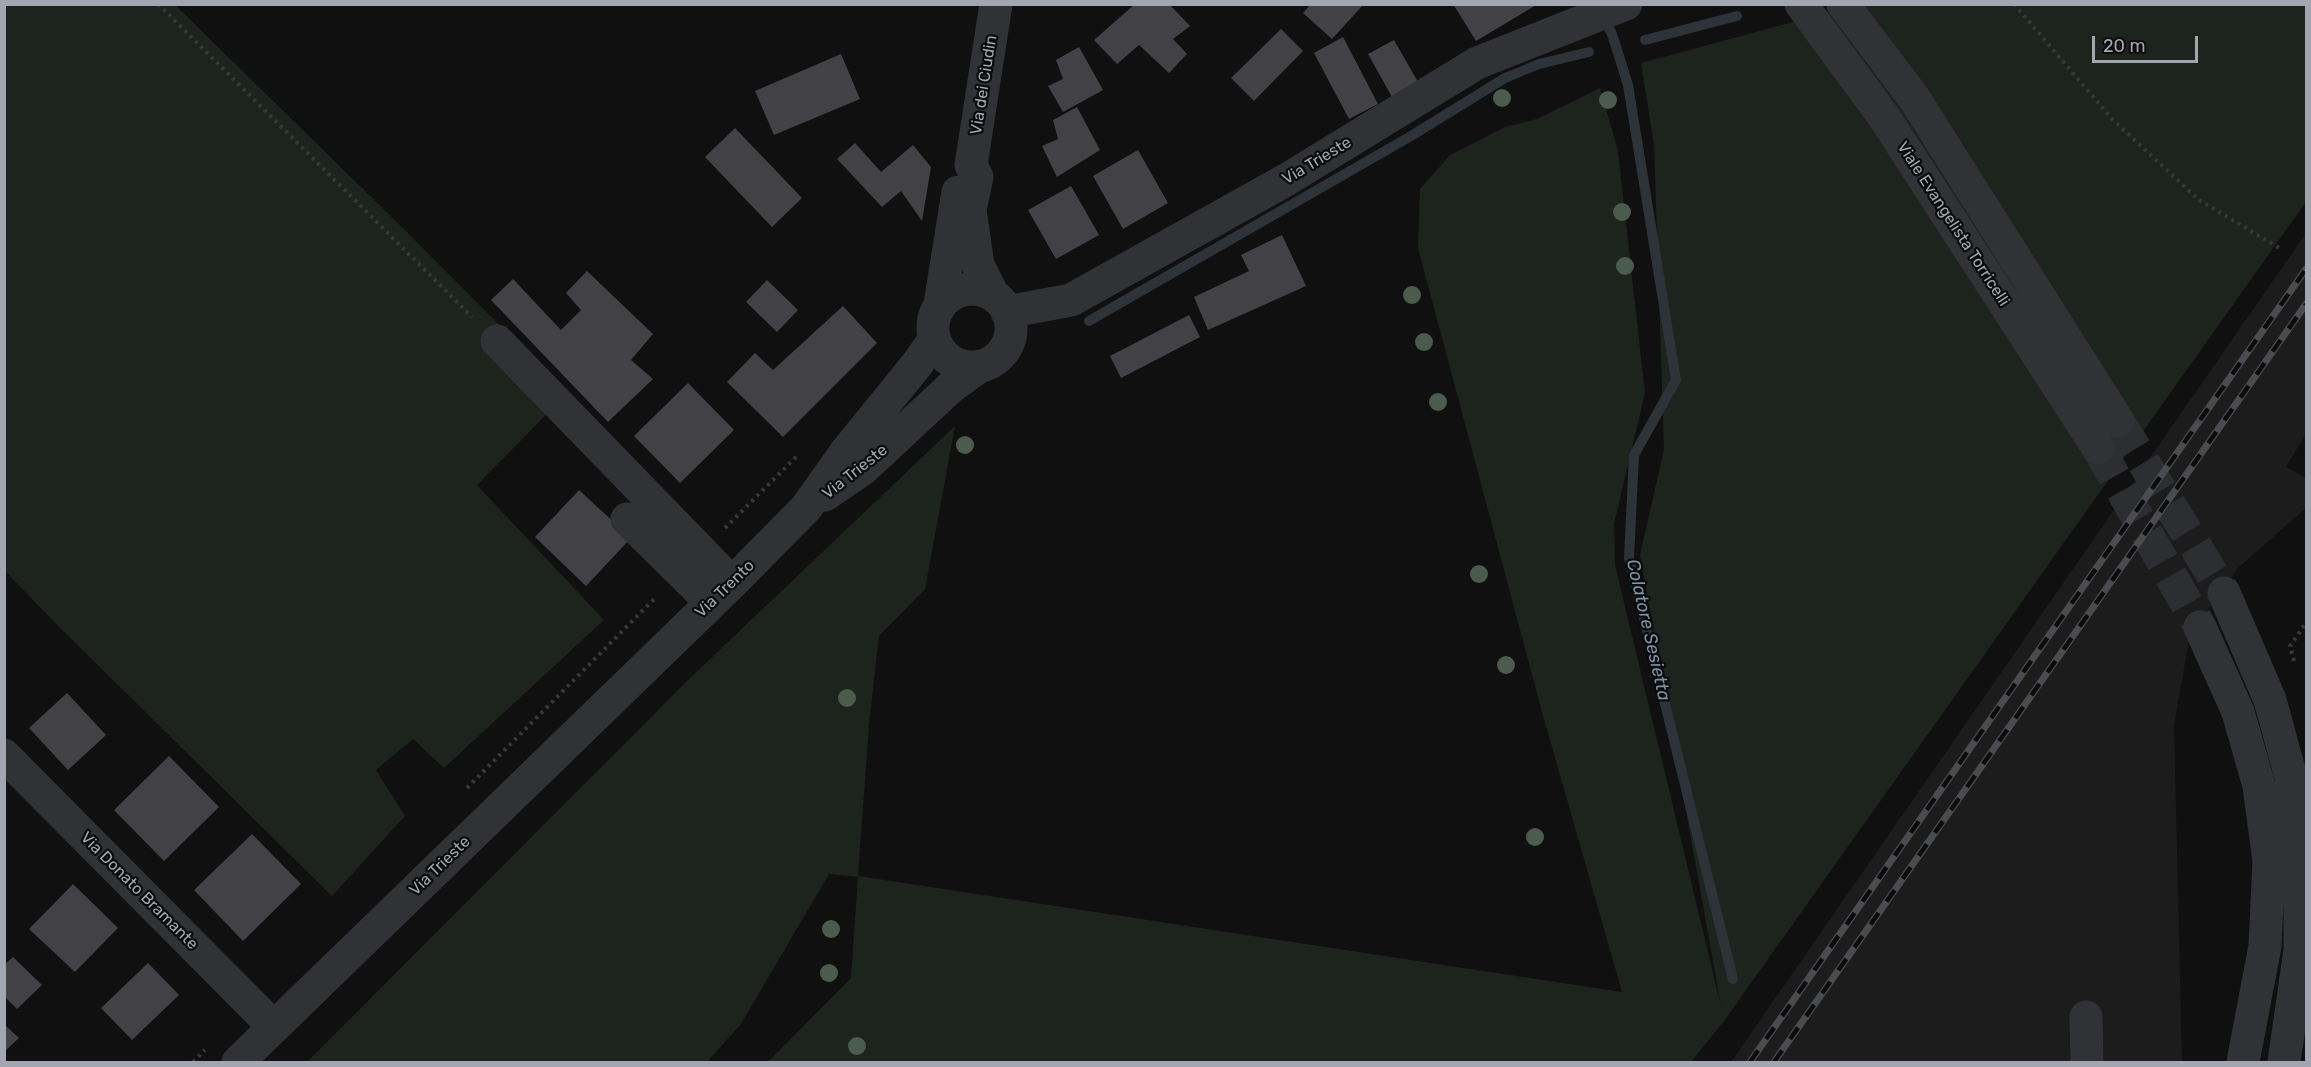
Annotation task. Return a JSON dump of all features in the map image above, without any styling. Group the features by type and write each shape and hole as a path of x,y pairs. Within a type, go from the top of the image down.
{"street":[{"name":"Via dei Ciudin","path":"996,4 971,165 976,177 970,210 978,265 1000,303"},
{"name":"Viale Evangelista Torricelli","path":"1801,4 1884,117 2098,448"},
{"name":"Viale Evangelista Torricelli","path":"1843,4 1914,98 2118,421"},
{"name":"Via Trieste","path":"1000,303 1071,300 1286,180 1477,63 1608,12"},
{"name":"Via dei Ciudin","path":"940,304 961,174 971,165"},
{"path":"971,289 982,290 1000,303 1011,323 1011,335 1007,346 991,363 968,368 947,359 939,351 932,327 934,315 940,304 960,291 971,289"},
{"name":"Via Trieste","path":"806,508 845,453 934,340"},
{"path":"497,341 692,562 722,592"},
{"name":"Via Trieste","path":"806,508 863,469 950,388 980,366"},
{"name":"Via Trento","path":"643,669 806,508"},
{"path":"627,519 692,562"},
{"path":"2224,593 2270,700 2291,777 2300,856 2300,950 2284,1062"},
{"path":"2200,627 2238,712 2259,786 2269,861 2265,946 2243,1062"},
{"name":"Via Trieste","path":"238,1062 643,669"},
{"name":"Via Donato Bramante","path":"4,755 274,1027"},
{"path":"2086,1017 2087,1062"}],"path":[{"path":"158,4 497,341"},
{"path":"2014,4 2112,119 2199,200 2281,249"},
{"path":"462,792 800,453"},
{"path":"2296,669 2290,646 2307,623"},
{"path":"193,1062 210,1046"}],"shaded area":[{"path":"5,5 175,5 405,230 563,389 543,418 477,485 604,620 444,768 413,739 376,770 405,816 332,896 5,571"},
{"path":"1856,5 2306,5 2306,202 1724,1021 1691,1062 768,1062 851,978 858,877 829,874 741,1024 707,1062 307,1062 689,679 955,426 925,589 879,636 869,725 858,876 1622,992 1542,712 1418,248 1420,189 1450,155 1505,127 1537,119 1600,88 1618,151 1645,393 1614,524 1615,565 1721,1006 1640,555 1664,449 1654,145 1641,63"},
{"path":"2306,233 2306,434 2286,467 2306,478 2306,508 2239,567 2190,635 2174,725 2182,1062 1731,1062"}],"building":[{"path":"1135,4 1169,4 1190,26 1173,39 1187,54 1169,73 1139,45 1117,64 1094,40"},
{"path":"1311,4 1364,4 1332,39 1303,13"},
{"path":"1453,4 1538,4 1476,41"},
{"path":"1281,29 1303,51 1254,101 1231,78"},
{"path":"1343,37 1378,104 1349,119 1314,53"},
{"path":"1394,40 1418,82 1392,97 1368,54"},
{"path":"1079,47 1103,90 1063,112 1048,86 1063,79 1056,60"},
{"path":"841,54 860,99 774,135 755,91"},
{"path":"1077,107 1100,150 1057,177 1042,146 1058,139 1053,120"},
{"path":"735,128 802,198 772,227 705,157"},
{"path":"855,143 881,172 913,145 931,167 922,221 901,191 882,207 837,159"},
{"path":"1138,150 1168,203 1123,229 1093,176"},
{"path":"1071,186 1099,235 1056,259 1028,210"},
{"path":"1282,235 1306,286 1208,330 1194,297 1249,271 1241,255"},
{"path":"587,271 653,334 631,360 653,379 608,422 491,300 513,279 561,330 581,310 566,293"},
{"path":"767,280 798,310 777,332 746,302"},
{"path":"843,306 877,343 783,437 727,382 755,353 773,370"},
{"path":"1189,315 1200,337 1121,378 1110,356"},
{"path":"688,383 734,430 680,483 634,436"},
{"path":"579,490 631,538 586,586 535,537"},
{"path":"67,693 106,735 68,770 29,728"},
{"path":"169,756 219,807 164,861 114,810"},
{"path":"252,834 301,884 243,941 194,890"},
{"path":"73,884 118,928 75,972 29,929"},
{"path":"13,957 42,985 17,1009 4,996 4,965"},
{"path":"148,963 179,995 132,1040 101,1008"},
{"path":"4,1024 19,1038 4,1052"}],"waterway":[{"name":"Colatore Sesietta","path":"1602,16 1612,34 1628,85 1676,380 1634,455 1629,558 1733,979"},
{"path":"1645,40 1737,16"},
{"path":"1089,321 1411,136 1505,78 1539,64 1589,52"}],"tunnel":[{"path":"2118,421 2224,593"},
{"path":"2098,448 2200,627"}],"railway":[{"path":"1750,1062 2306,269"},
{"path":"1774,1062 2306,304"}]}
